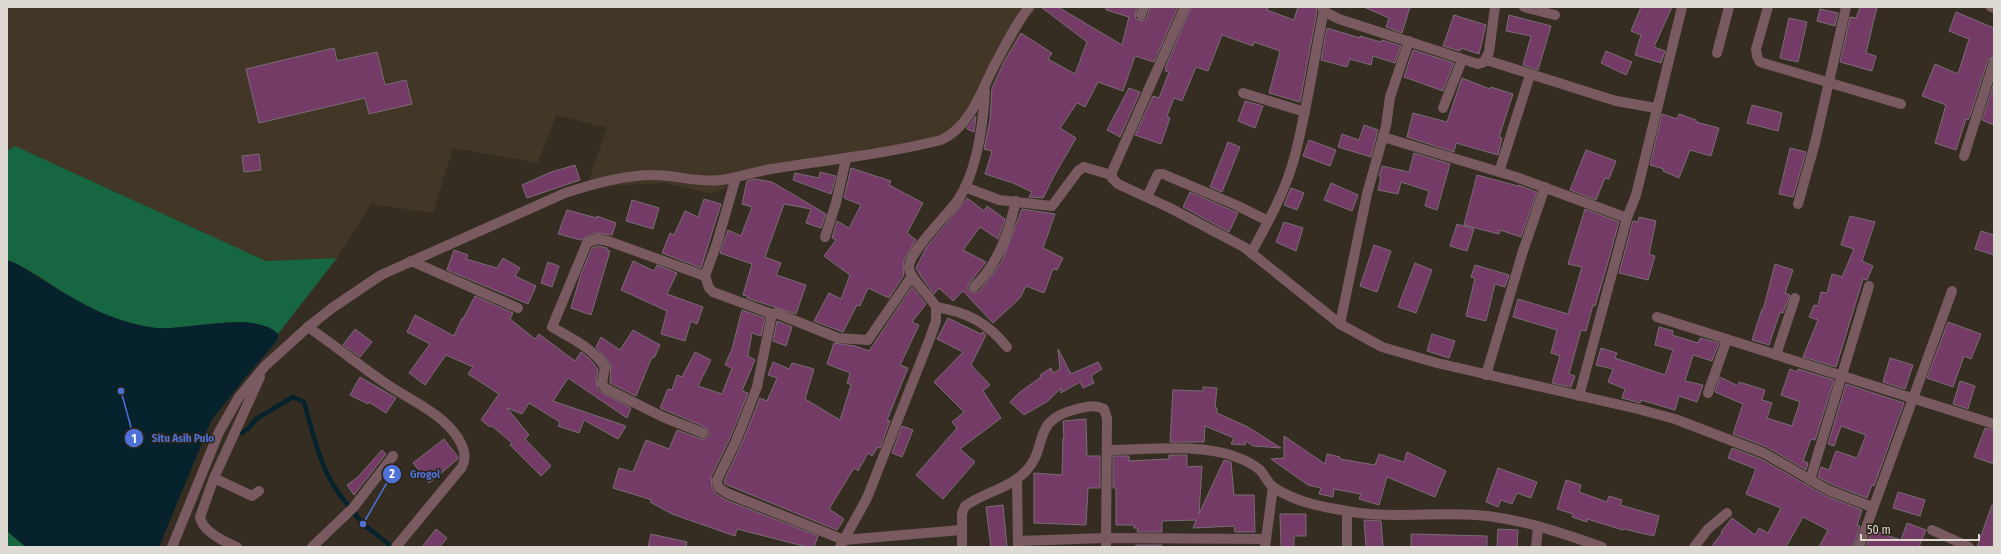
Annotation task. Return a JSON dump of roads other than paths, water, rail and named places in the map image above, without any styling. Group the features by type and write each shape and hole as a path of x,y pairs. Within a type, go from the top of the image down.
{"street":[{"path":"172,547 220,432 232,408 244,390 265,366 308,327 332,308 381,275 565,194 590,186 636,176 654,175 711,181 770,169 846,159 929,143 951,136 967,118 1009,38 1029,7"},
{"path":"1111,175 1185,7"},
{"path":"1323,8 1332,16 1339,19 1478,64 1486,60 1489,52 1495,7"},
{"path":"1524,7 1555,15"},
{"path":"1579,396 1627,218 1636,195 1656,108 1682,7"},
{"path":"1717,53 1729,7"},
{"path":"1768,7 1756,50 1756,56 1760,62 1901,104"},
{"path":"1798,204 1815,143 1846,7"},
{"path":"1990,7 1994,8"},
{"path":"1251,253 1268,221 1294,160 1305,112 1323,8"},
{"path":"1340,324 1366,200 1383,137 1390,97 1409,41"},
{"path":"1442,108 1462,60"},
{"path":"1486,60 1616,101 1656,108"},
{"path":"1964,156 1994,62"},
{"path":"1499,172 1530,75"},
{"path":"842,543 861,510 880,467 936,321 936,308 929,295 912,276 908,266 912,257 950,210 964,187 979,139 984,112 985,85"},
{"path":"1243,93 1305,112"},
{"path":"1383,137 1545,187 1627,218"},
{"path":"825,237 836,203 846,159"},
{"path":"964,187 993,198 1052,206 1078,171 1084,167 1111,175 1118,184 1147,197 1225,237 1251,253 1340,324 1382,347 1486,375 1656,414 1701,428 1764,453 1828,490 1872,507"},
{"path":"1147,197 1158,174 1163,174 1236,205 1268,221"},
{"path":"736,177 717,243 705,276 708,288 714,292 772,314 776,313 838,338 868,340 912,276"},
{"path":"1486,375 1523,251 1545,187"},
{"path":"974,287 985,276 1002,249 1016,201"},
{"path":"703,433 663,417 605,388 602,383 605,367 599,359 585,346 552,327 587,243 597,239 608,241 705,276"},
{"path":"411,261 518,308"},
{"path":"1810,480 1869,286"},
{"path":"1859,547 1872,507 1952,291"},
{"path":"1776,354 1795,298"},
{"path":"936,308 951,310 981,321 993,331 1007,347"},
{"path":"772,314 757,387 736,441 719,475 717,485 720,489 842,543 961,530"},
{"path":"1657,317 1994,424"},
{"path":"308,327 444,423 458,438 464,449 466,459 462,467 396,547"},
{"path":"1708,393 1728,339"},
{"path":"237,547 217,536 204,526 200,520 202,508 214,478 265,366"},
{"path":"962,547 962,513 965,506 1017,479 1030,466 1045,429 1049,423 1060,415 1074,410 1094,406 1104,409 1107,418 1108,450 1106,543"},
{"path":"1108,450 1198,449 1224,452 1253,465 1273,487 1306,503 1347,511 1381,515 1477,515 1512,520 1602,547"},
{"path":"312,547 353,508 393,456"},
{"path":"214,478 252,496 259,491"},
{"path":"1017,479 1018,544 1265,543 1273,487"},
{"path":"1347,511 1347,547"},
{"path":"1694,547 1708,529 1727,513"},
{"path":"1536,547 1538,527"},
{"path":"1932,530 1969,547"}],"water":[{"path":"7,260 15,263 82,303 100,312 136,325 169,328 220,323 254,323 268,327 278,334 278,339 211,421 159,547 26,547 7,531"}],"waterway":[{"path":"242,433 248,429 256,419 293,397 304,402 325,469 331,482 348,505"},
{"path":"354,513 363,524 391,546"}],"place":[{"name":"Situ Asih Pulo","path":"121,391"},
{"name":"Grogol","path":"363,524"}]}
